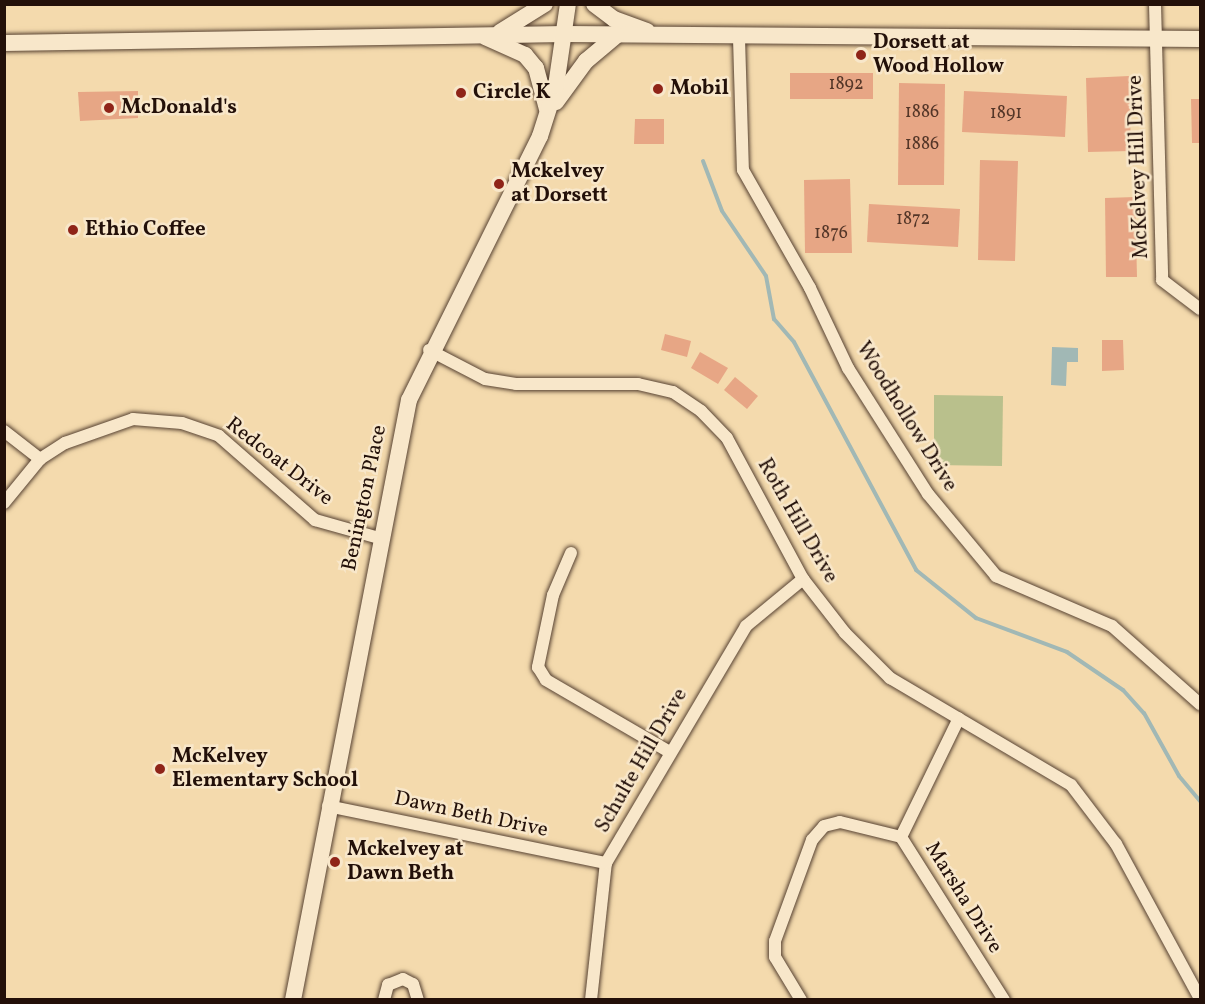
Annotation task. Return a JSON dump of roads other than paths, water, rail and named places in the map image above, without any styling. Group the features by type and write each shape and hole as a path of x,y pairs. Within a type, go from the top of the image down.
{"main road":[{"path":"486,35 545,4"},
{"name":"Benington Place","path":"293,999 379,538 409,400 429,350 548,116 565,34 568,4"},
{"path":"594,4 614,19 662,36"},
{"path":"4,43 565,34 739,38 1200,39"},
{"path":"486,35 525,55 536,68 548,116"},
{"path":"548,116 586,60 617,35"}],"street":[{"name":"McKelvey Hill Drive","path":"1155,4 1162,279 1200,309"},
{"name":"Woodhollow Drive","path":"739,38 743,170 810,288 848,368 928,494 996,576 1112,626 1200,704"},
{"name":"Roth Hill Drive","path":"429,350 485,379 516,384 638,384 673,392 727,438 803,579 890,678 1071,785 1116,844 1200,999"},
{"name":"Redcoat Drive","path":"4,502 40,459 65,442 133,419 182,423 219,436 315,520 379,538"},
{"path":"4,431 40,459"},
{"path":"571,553 553,595 538,667 546,680 668,751"},
{"name":"Schulte Hill Drive","path":"591,999 606,863 668,751 746,626 803,579"},
{"name":"Marsha Drive","path":"959,718 901,837 1004,999"},
{"name":"Dawn Beth Drive","path":"328,806 606,863"},
{"path":"801,999 775,957 775,941 812,840 824,826 840,822 901,837"},
{"path":"384,999 388,985 403,979 413,984 418,999"}],"water":[{"path":"1052,347 1078,348 1078,362 1067,362 1066,386 1051,385"}],"waterway":[{"path":"703,161 722,211 766,276 774,319 794,342 916,570 976,618 1067,652 1123,690 1144,713 1179,776 1200,801"}],"place":[{"name":"Dorsett at Wood Hollow","path":"861,55"},
{"name":"Mobil","path":"658,89"},
{"name":"Circle K","path":"461,93"},
{"name":"McDonald's","path":"109,108"},
{"name":"Mckelvey at Dorsett","path":"499,184"},
{"name":"Ethio Coffee","path":"73,230"},
{"name":"McKelvey Elementary School","path":"160,769"},
{"name":"Mckelvey at Dawn Beth","path":"335,862"}]}
